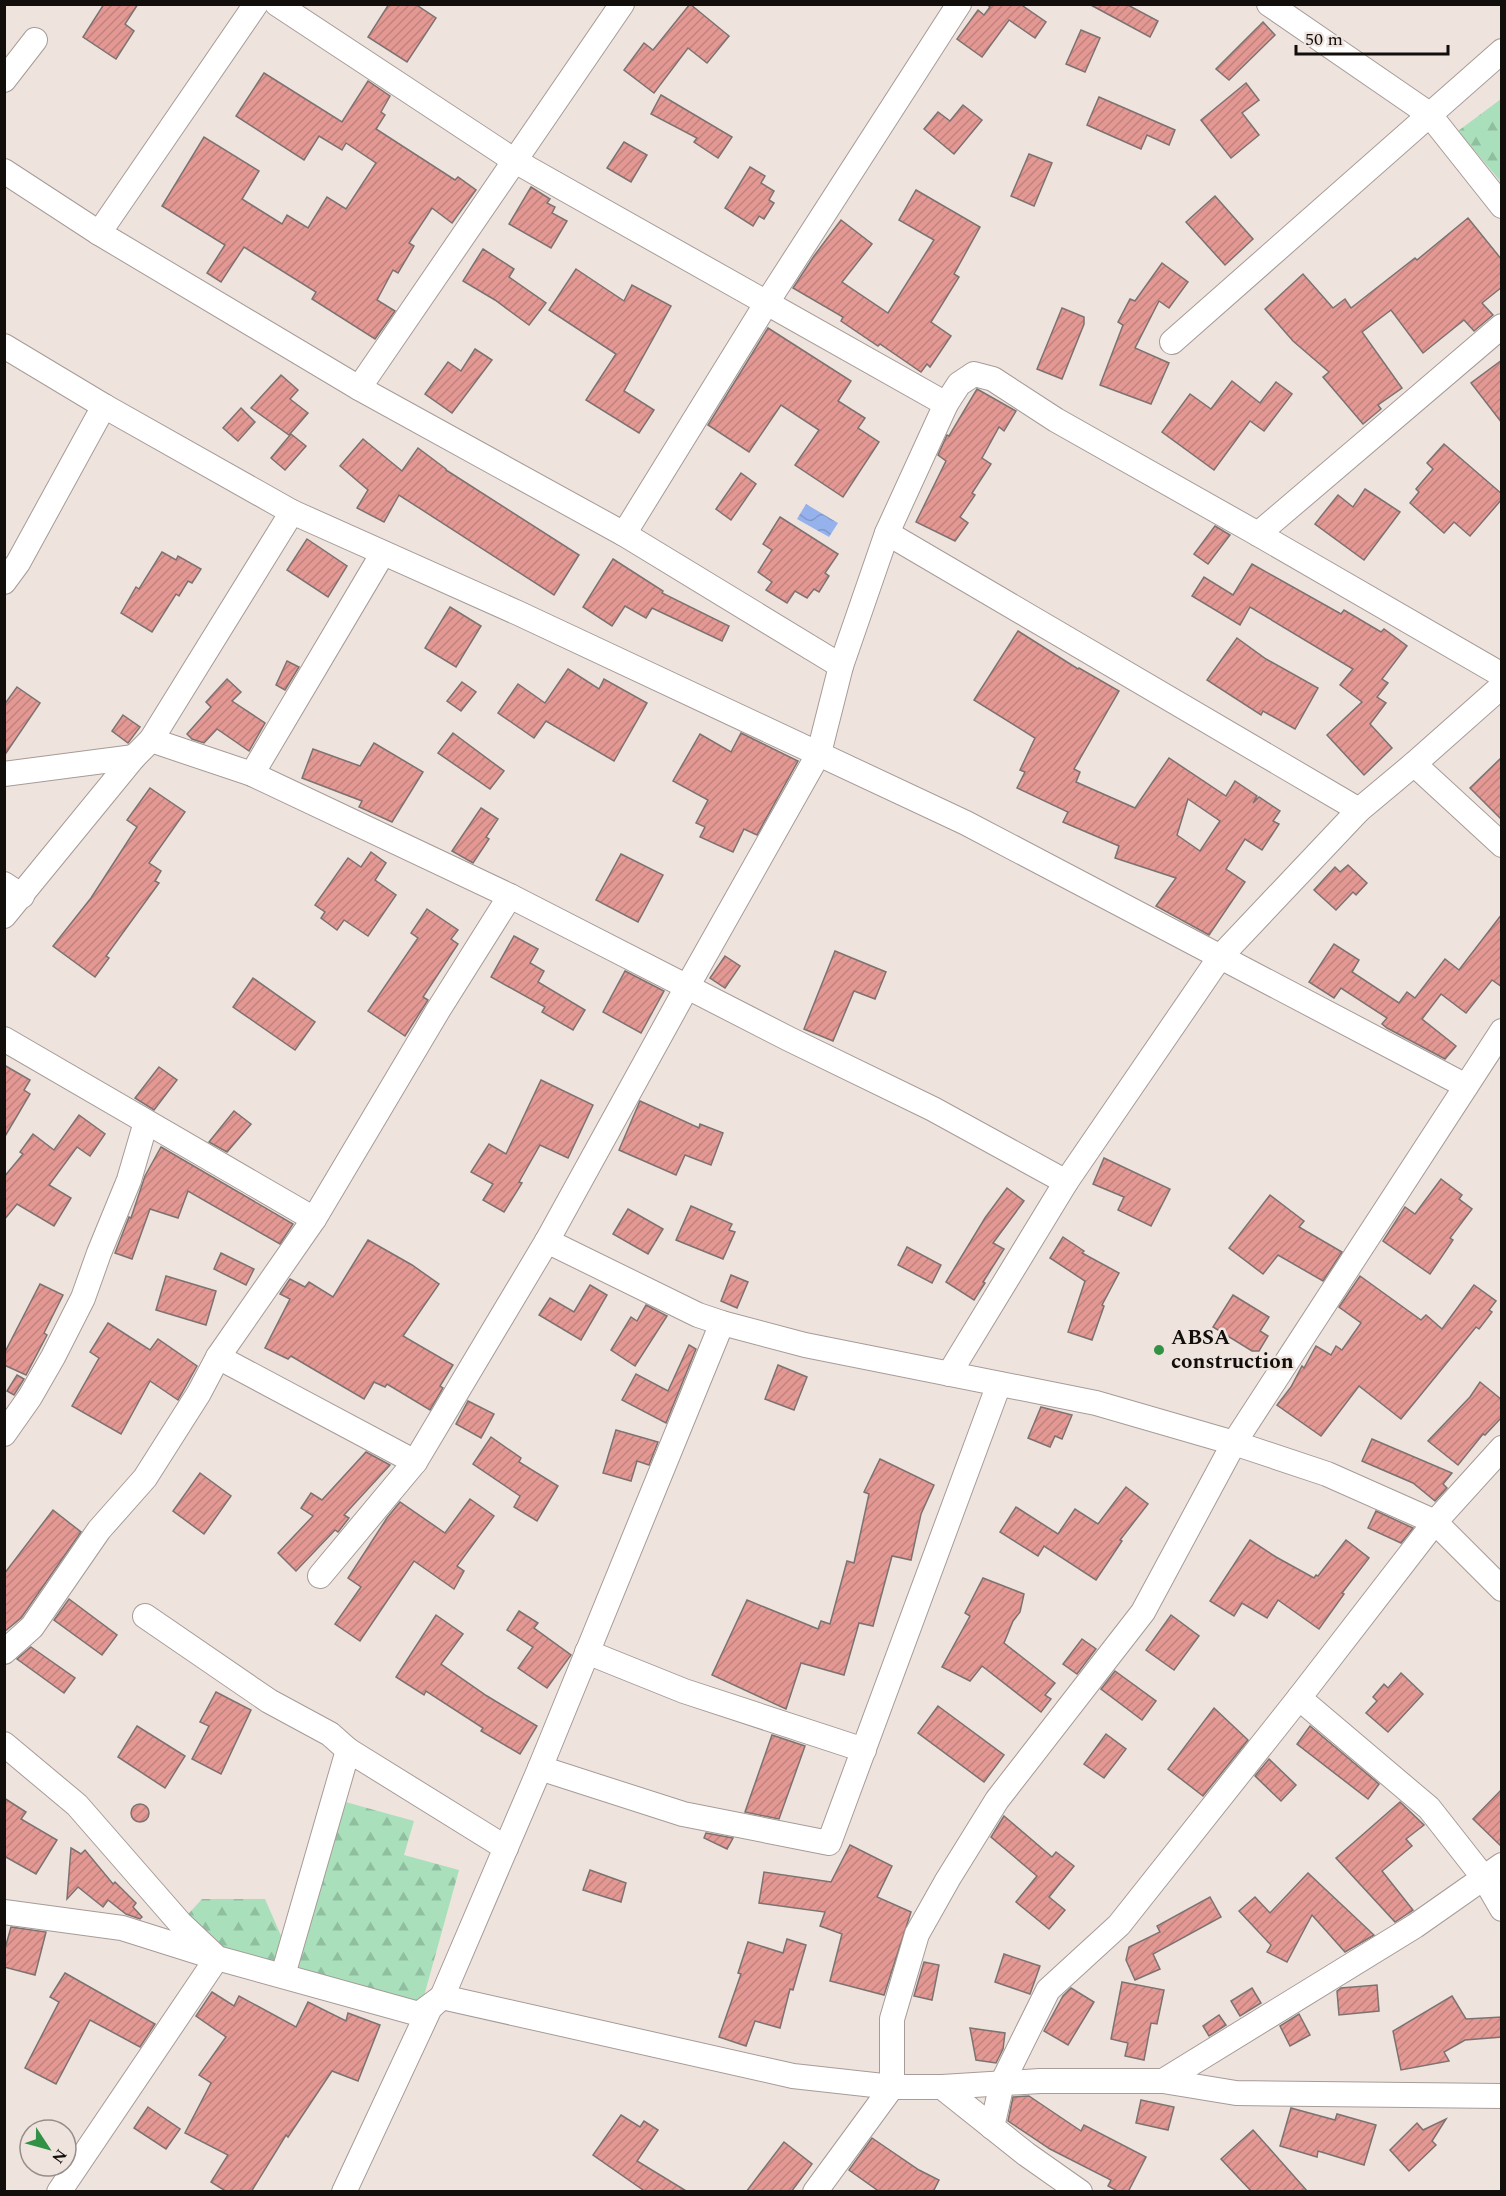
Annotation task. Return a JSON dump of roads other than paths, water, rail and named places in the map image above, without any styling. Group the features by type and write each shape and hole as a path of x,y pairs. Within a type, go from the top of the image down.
{"street":[{"path":"99,233 256,4"},
{"path":"277,4 515,161 946,404"},
{"path":"359,388 622,4"},
{"path":"624,534 766,304 959,4"},
{"path":"1269,4 1429,114 1502,206"},
{"path":"4,80 35,40"},
{"path":"1172,342 1502,51"},
{"path":"4,171 99,233 359,388 624,534 841,666"},
{"path":"1258,534 1502,326"},
{"path":"4,346 104,406 292,512 819,753 966,823 1466,1086"},
{"path":"320,1576 415,1462 547,1241 819,753 841,666 888,533 946,404 960,384 974,374 993,379 1056,420 1502,675"},
{"path":"4,582 18,563 104,406"},
{"path":"4,916 14,890 151,740 292,512"},
{"path":"888,533 1359,810"},
{"path":"252,774 383,553"},
{"path":"949,1374 1066,1182 1220,957 1359,810 1502,686"},
{"path":"151,740 252,774 510,896 789,1039 933,1109 1066,1182"},
{"path":"4,774 134,757"},
{"path":"1414,764 1502,845"},
{"path":"4,1652 32,1627 99,1530 146,1478 218,1357 314,1219 436,1012 510,896"},
{"path":"815,2192 892,2087 892,2019 917,1934 948,1879 997,1800 1143,1612 1234,1443 1502,1031"},
{"path":"4,1039 314,1219"},
{"path":"4,1434 42,1377 83,1298 129,1180 146,1122"},
{"path":"547,1241 699,1315 722,1323 805,1346 1096,1403 1234,1443 1327,1474 1435,1522 1502,1588"},
{"path":"344,2192 430,2008 442,1997 540,1768 722,1323"},
{"path":"218,1357 415,1462"},
{"path":"540,1768 683,1814 830,1843 999,1384"},
{"path":"992,2127 1002,2083 1048,1990 1119,1925 1435,1522 1502,1448"},
{"path":"145,1616 269,1701 330,1734 348,1750 506,1848"},
{"path":"587,1652 684,1691 864,1750"},
{"path":"1299,1698 1429,1808 1493,1872 1502,1909"},
{"path":"4,1744 77,1805 180,1923 217,1958"},
{"path":"283,1975 348,1750"},
{"path":"1163,2081 1415,1926 1493,1872"},
{"path":"4,1912 122,1928 217,1958 419,2014 442,1997 793,2076 892,2087 942,2087 1040,2081 1163,2081 1236,2093 1502,2096"},
{"path":"59,2192 217,1958"},
{"path":"942,2087 1026,2154 1080,2192"}],"water":[{"path":"806,504 838,523 829,537 797,519"}],"place":[{"name":"ABSA construction","path":"1159,1350"}]}
